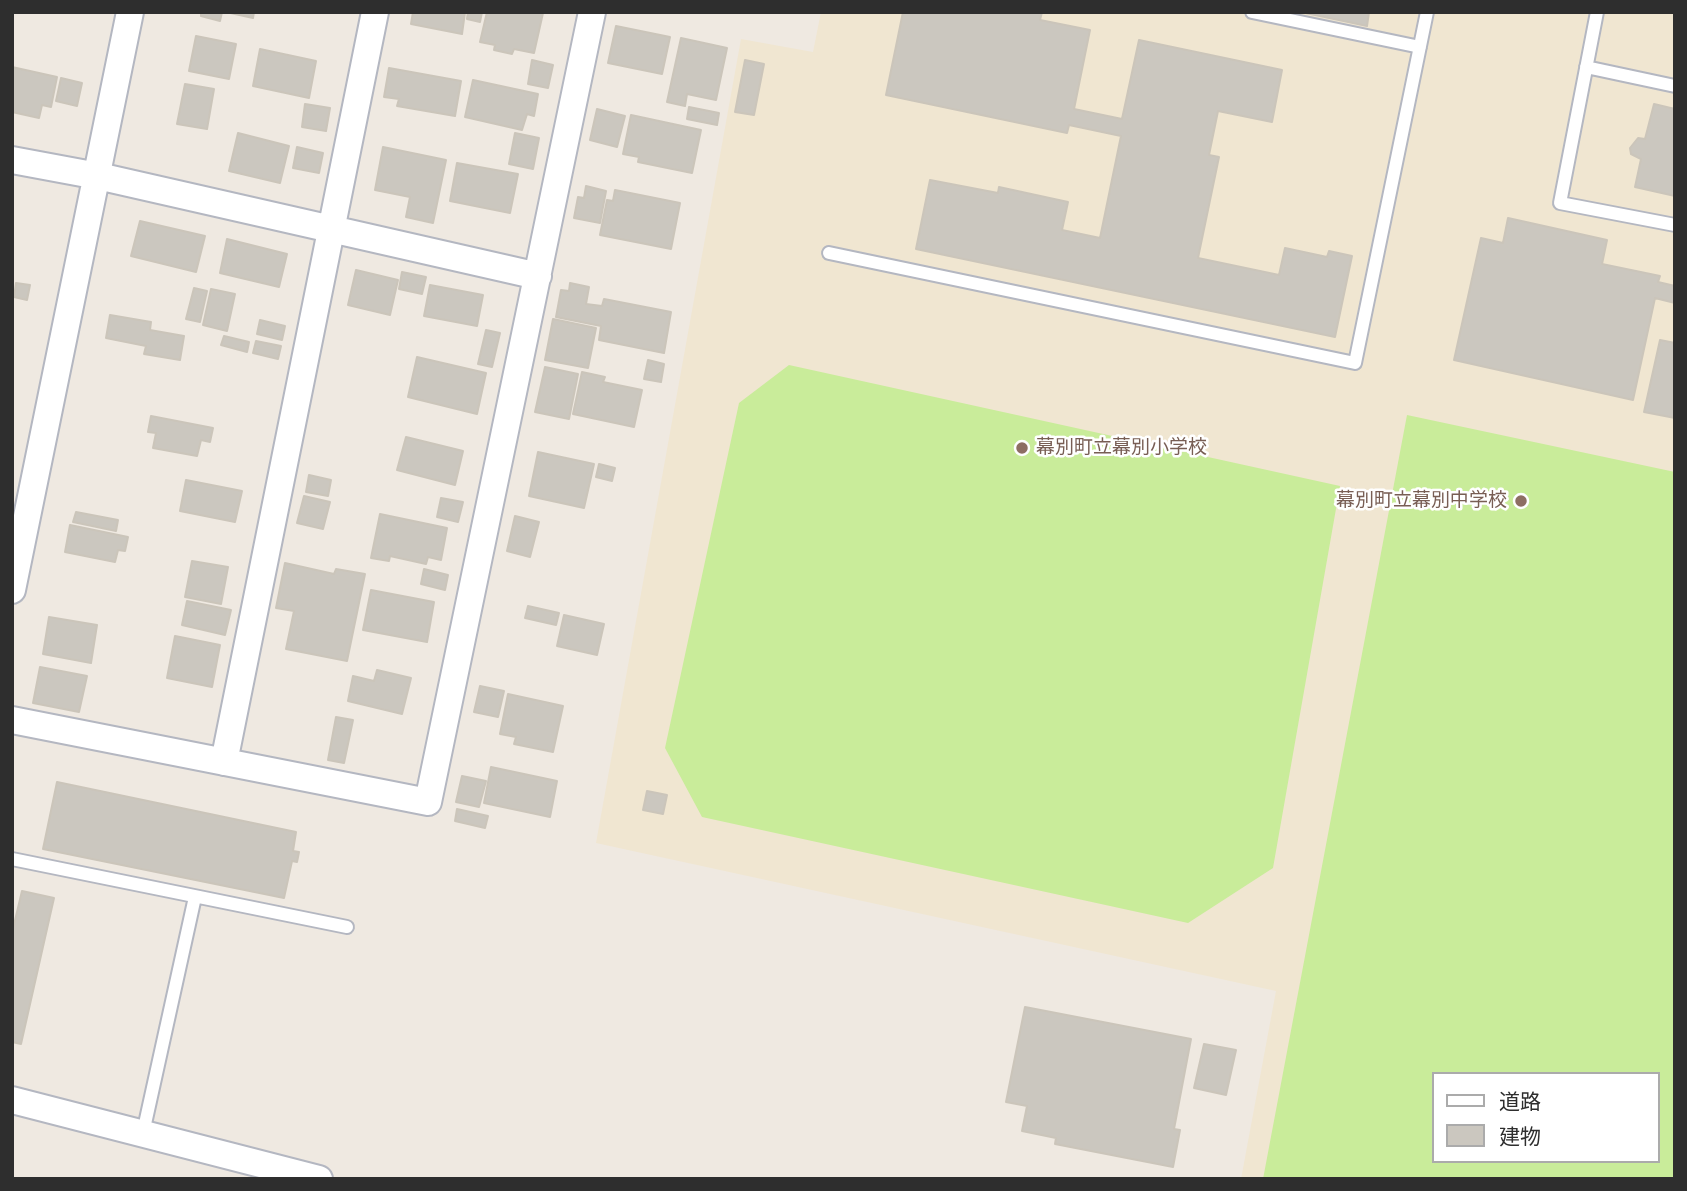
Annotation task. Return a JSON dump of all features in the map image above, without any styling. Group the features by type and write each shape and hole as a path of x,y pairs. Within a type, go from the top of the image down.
{"street":[{"path":"12,590 130,12"},
{"path":"224,762 375,12"},
{"path":"12,720 428,802 592,12"},
{"path":"12,160 98,176 538,276"},
{"path":"12,1100 319,1179"}],"lane":[{"path":"1252,12 1420,47"},
{"path":"830,253 1355,363 1427,12"},
{"path":"1597,12 1560,203 1675,225"},
{"path":"1586,68 1675,86"},
{"path":"12,859 347,927"},
{"path":"142,1133 195,897"}],"shaded area":[{"name":"幕別町立幕別小学校","path":"821,12 1675,12 1675,1179 1241,1179 1276,991 596,843 741,39 813,52"}],"green space":[{"path":"789,365 1340,486 1273,868 1188,923 702,817 665,748 739,403"},
{"name":"幕別町立幕別中学校","path":"1407,415 1675,472 1675,1179 1263,1179"}],"building":[{"path":"201,12 222,12 220,21 201,16"},
{"path":"226,12 254,12 253,18"},
{"path":"413,12 465,12 462,34 411,24"},
{"path":"468,12 482,12 480,22 467,19"},
{"path":"487,12 543,13 534,53 514,49 512,54 494,50 495,45 480,42"},
{"path":"903,12 1042,12 1040,20 1090,30 1074,109 1122,119 1139,40 1282,70 1272,122 1218,111 1209,155 1219,157 1198,258 1279,275 1285,248 1327,257 1329,251 1352,256 1335,337 916,249 930,180 998,193 999,187 1068,202 1062,230 1100,238 1121,136 1069,125 1067,133 886,95"},
{"path":"1301,12 1369,12 1367,26"},
{"path":"616,26 670,37 662,74 608,63"},
{"path":"196,36 236,44 229,79 189,71"},
{"path":"681,38 727,48 716,100 687,94 685,106 667,102"},
{"path":"260,49 316,61 309,98 253,86"},
{"path":"532,60 553,65 548,88 528,84"},
{"path":"745,60 764,64 754,115 735,112"},
{"path":"12,67 57,77 51,107 42,105 39,118 12,112"},
{"path":"389,68 461,81 455,116 397,106 399,99 384,97"},
{"path":"61,78 82,83 77,106 56,101"},
{"path":"473,80 538,94 534,116 527,114 522,130 465,117"},
{"path":"185,84 214,89 207,129 177,124"},
{"path":"305,104 330,108 326,131 302,127"},
{"path":"1654,104 1675,109 1675,196 1635,187 1641,159 1631,154 1630,148 1638,138 1645,139"},
{"path":"689,107 719,113 717,125 687,119"},
{"path":"597,109 625,116 617,147 590,140"},
{"path":"631,115 701,130 692,173 638,162 639,157 623,154"},
{"path":"238,133 289,146 280,183 229,171"},
{"path":"515,133 539,138 533,169 509,164"},
{"path":"297,147 323,153 319,173 293,168"},
{"path":"383,147 446,160 433,223 406,217 410,197 375,190"},
{"path":"457,163 518,174 510,213 450,201"},
{"path":"586,186 606,191 600,223 574,218 578,197 584,198"},
{"path":"615,190 680,203 671,249 600,235 607,200 613,201"},
{"path":"1508,218 1607,240 1602,264 1660,276 1658,282 1675,286 1675,303 1655,298 1633,400 1454,360 1481,238 1503,243"},
{"path":"140,221 205,236 196,272 131,256"},
{"path":"227,239 287,254 279,287 220,273"},
{"path":"356,270 398,280 390,315 348,305"},
{"path":"402,272 426,277 422,294 399,289"},
{"path":"16,283 30,285 27,300 14,297"},
{"path":"570,283 589,287 586,304 602,306 604,299 671,312 664,353 599,340 601,326 556,317 561,290 569,291"},
{"path":"430,285 483,295 477,326 424,316"},
{"path":"194,288 207,291 200,322 186,319"},
{"path":"211,289 235,294 227,331 203,325"},
{"path":"110,315 151,322 150,330 184,336 180,360 144,354 146,346 106,338"},
{"path":"553,319 596,328 588,368 545,360"},
{"path":"260,320 285,326 282,340 257,334"},
{"path":"486,330 500,333 492,367 478,364"},
{"path":"224,336 249,342 247,352 221,345"},
{"path":"1660,340 1675,343 1675,418 1644,412"},
{"path":"256,341 281,346 278,359 253,353"},
{"path":"417,357 486,373 477,414 408,397"},
{"path":"648,360 664,364 661,382 644,379"},
{"path":"545,367 578,374 569,419 535,412"},
{"path":"582,372 605,377 603,382 642,390 634,427 573,414"},
{"path":"151,416 213,428 210,442 201,440 197,456 153,448 156,433 148,432"},
{"path":"406,437 463,451 455,485 397,470"},
{"path":"538,452 594,464 584,508 529,496"},
{"path":"599,464 615,468 612,481 596,477"},
{"path":"309,475 331,480 328,496 306,492"},
{"path":"186,480 242,491 235,522 180,511"},
{"path":"304,496 330,502 323,529 297,523"},
{"path":"441,498 463,502 458,522 437,517"},
{"path":"76,512 118,520 116,531 73,522"},
{"path":"380,514 447,528 441,560 428,557 426,564 390,556 389,561 371,558"},
{"path":"515,516 539,522 530,557 507,551"},
{"path":"70,525 128,537 125,551 118,550 115,562 65,552"},
{"path":"192,561 228,567 221,604 185,597"},
{"path":"285,563 334,574 336,569 365,574 347,661 286,649 294,611 276,608"},
{"path":"424,569 448,575 445,590 421,584"},
{"path":"371,590 434,602 427,642 363,630"},
{"path":"187,601 231,610 225,635 182,625"},
{"path":"528,606 559,613 556,625 525,618"},
{"path":"564,615 604,624 597,655 557,646"},
{"path":"49,617 97,625 91,663 43,654"},
{"path":"175,636 220,645 212,687 167,678"},
{"path":"40,667 87,676 79,712 33,703"},
{"path":"377,670 411,678 402,714 348,701 353,676 374,681"},
{"path":"480,686 504,691 498,717 474,712"},
{"path":"508,694 563,706 553,752 514,744 516,737 500,734"},
{"path":"336,717 353,720 344,763 328,760"},
{"path":"491,767 557,781 550,817 484,803"},
{"path":"462,776 486,781 479,807 456,802"},
{"path":"57,782 296,832 293,851 299,852 297,862 292,861 284,898 43,849"},
{"path":"647,791 667,795 663,814 643,810"},
{"path":"457,809 488,816 485,828 455,821"},
{"path":"22,891 54,898 21,1044 12,1042 12,933"},
{"path":"1025,1007 1191,1039 1174,1129 1180,1130 1173,1167 1055,1144 1056,1138 1022,1131 1027,1106 1006,1102"},
{"path":"1204,1044 1236,1050 1226,1095 1194,1088"}],"place":[{"name":"幕別町立幕別小学校","path":"1022,448"},
{"name":"幕別町立幕別中学校","path":"1521,501"}]}
